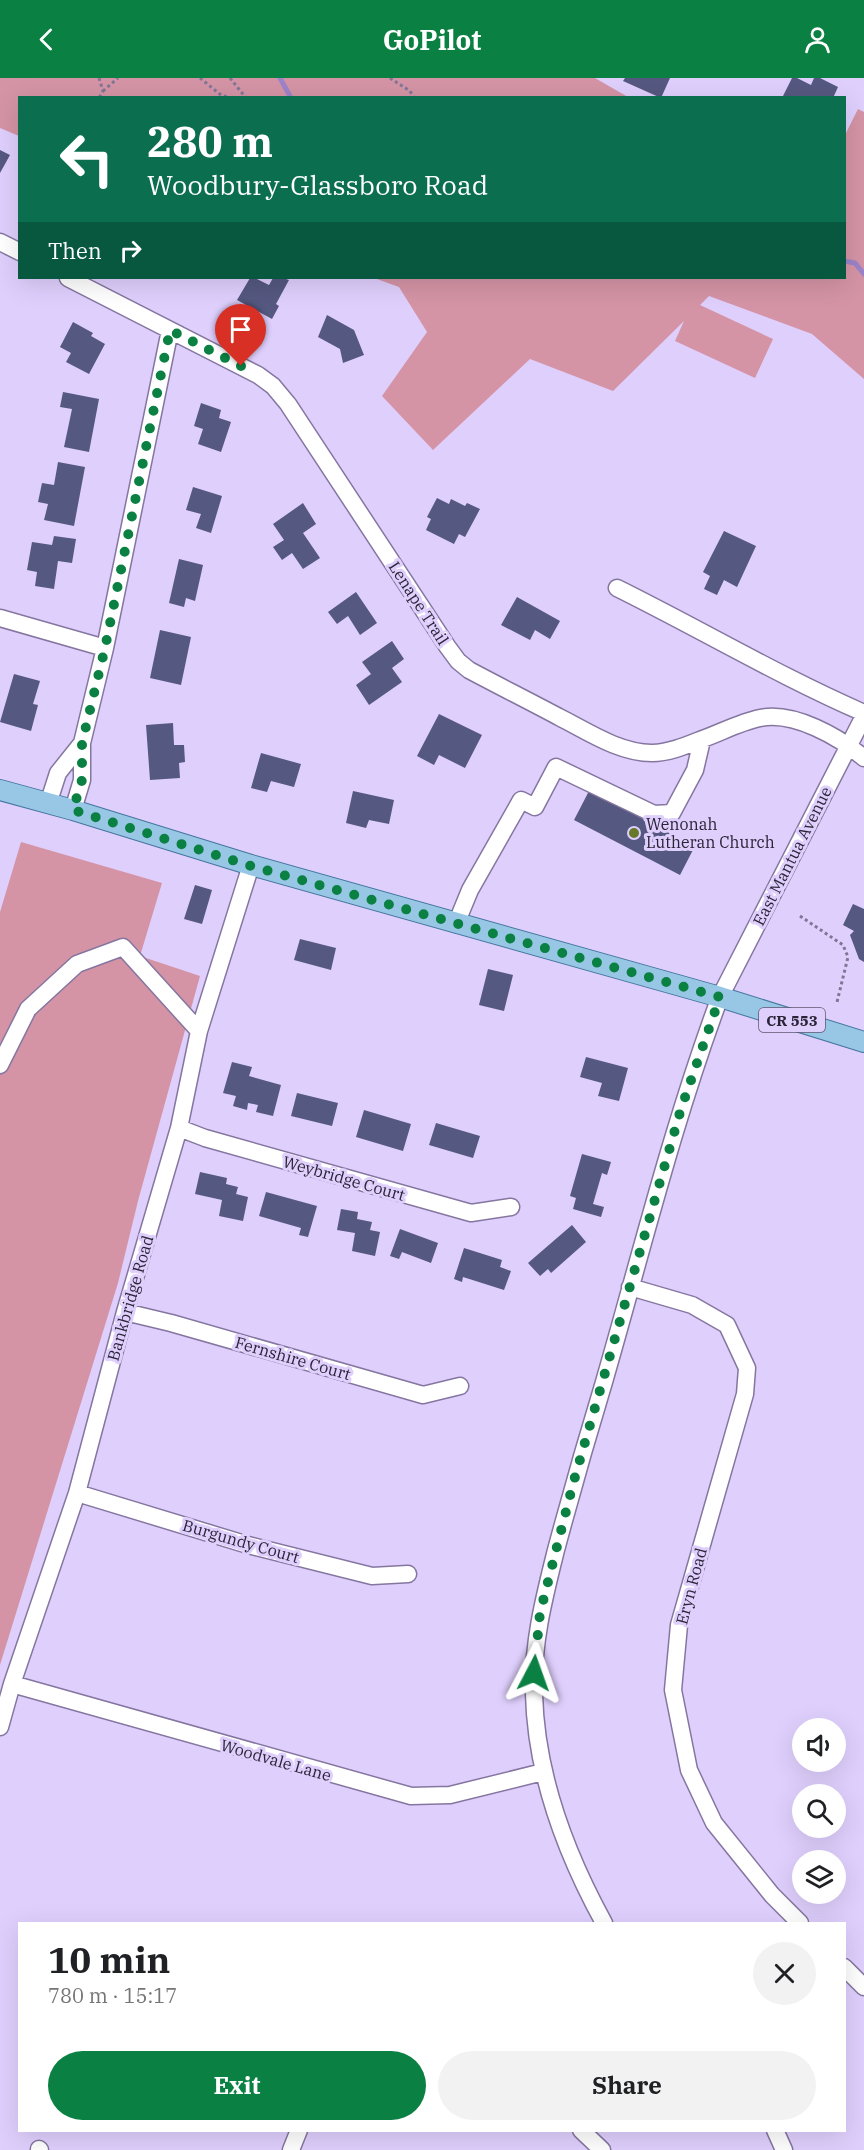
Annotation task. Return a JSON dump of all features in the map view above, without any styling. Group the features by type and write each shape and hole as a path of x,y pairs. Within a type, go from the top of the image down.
{"main road":[{"name":"CR 553","path":"0,790 73,810 251,866 720,997 864,1042"}],"street":[{"path":"0,242 18,251"},
{"name":"Lenape Trail","path":"70,279 258,375 273,386 288,404 447,646 458,661 469,670 608,742 634,750 652,753 671,751 758,718 777,717 798,721 848,745 864,758"},
{"path":"73,810 82,780 82,743 105,648 170,330"},
{"path":"617,588 807,688 864,715"},
{"path":"0,618 105,648"},
{"name":"East Mantua Avenue","path":"603,1922 574,1864 543,1772 536,1731 534,1692 535,1654 540,1613 573,1484 681,1109 720,997 864,715"},
{"path":"456,924 470,890 521,800 535,807 556,767 654,814 672,813 695,770 702,740"},
{"path":"48,804 58,773 82,743"},
{"name":"Bankbridge Road","path":"0,1727 12,1684 77,1493 125,1312 180,1128 199,1031 251,866"},
{"path":"0,1065 28,1009 77,964 123,947 199,1031"},
{"name":"Weybridge Court","path":"180,1128 205,1138 471,1213 511,1207"},
{"name":"Eryn Road","path":"630,1287 692,1305 727,1325 747,1368 745,1394 679,1625 673,1690 689,1770 714,1823 772,1895 799,1922"},
{"name":"Fernshire Court","path":"125,1312 423,1395 460,1386"},
{"name":"Burgundy Court","path":"77,1493 248,1545 372,1576 408,1574"},
{"name":"Woodvale Lane","path":"12,1684 411,1796 450,1795 543,1772"},
{"path":"846,1970 864,1987"},
{"path":"291,2150 298,2132"},
{"path":"583,2132 602,2150"},
{"path":"776,2132 784,2150"}],"path":[{"path":"99,78 103,91"},
{"path":"100,96 118,78"},
{"path":"200,78 224,96"},
{"path":"230,78 244,96"},
{"path":"390,78 410,91 413,96"},
{"path":"800,916 843,945 848,957 837,1002"}],"shaded area":[{"path":"0,78 595,78 626,96 18,96 18,136 0,128"},
{"path":"858,109 864,112 864,379 812,334 709,296 700,305 773,339 755,378 675,341 684,321 613,391 530,359 433,450 382,396 427,332 399,287 377,279 846,279 846,133"},
{"path":"21,842 162,883 140,956 200,976 138,1201 118,1283 0,1665 0,912"}],"building":[{"path":"625,78 670,78 662,96 657,96 623,81"},
{"path":"792,78 811,85 814,78 820,78 838,87 834,96 783,96"},
{"path":"0,150 10,155 0,173"},
{"path":"249,279 257,279 269,285 272,279 289,280 276,304 279,306 272,319 237,300"},
{"path":"327,315 354,330 364,355 343,363 340,349 318,337"},
{"path":"73,322 93,333 91,336 105,344 89,374 66,362 71,353 60,347"},
{"path":"63,392 99,399 89,452 64,447 72,409 60,407"},
{"path":"201,403 221,410 219,418 231,422 221,452 198,444 203,429 194,426"},
{"path":"58,462 85,467 74,526 44,520 48,504 38,502 42,483 54,485"},
{"path":"193,487 222,496 211,533 196,528 201,514 186,510"},
{"path":"437,498 449,504 451,499 465,506 467,503 480,509 465,537 459,534 454,544 426,530 431,519 427,517"},
{"path":"303,503 316,524 303,533 320,558 303,569 292,553 282,560 273,547 284,540 273,524"},
{"path":"724,531 756,546 737,587 724,580 717,595 704,589 710,576 703,572"},
{"path":"54,536 76,539 72,563 58,561 54,589 35,586 37,572 27,570 32,542 52,545"},
{"path":"179,559 203,565 195,601 186,598 184,607 169,603"},
{"path":"356,592 377,623 360,635 348,616 337,624 328,612"},
{"path":"517,597 560,621 550,639 535,630 530,640 501,625"},
{"path":"160,630 191,637 181,685 150,678"},
{"path":"392,641 404,659 392,668 402,682 369,705 356,685 371,674 362,662"},
{"path":"14,674 40,681 33,704 38,705 31,731 0,722"},
{"path":"439,714 482,735 465,768 439,755 434,765 417,756"},
{"path":"173,723 174,745 184,745 185,762 179,763 180,778 150,780 146,725"},
{"path":"261,753 301,764 294,787 271,781 267,792 251,788"},
{"path":"353,791 394,800 389,824 369,820 366,828 346,823"},
{"name":"Wenonah Lutheran Church","path":"589,791 695,846 680,875 574,820"},
{"path":"195,885 212,890 202,924 184,919"},
{"path":"853,904 864,909 864,962 859,959 850,935 854,931 843,925"},
{"path":"300,939 336,948 331,970 294,960"},
{"path":"488,969 513,975 504,1011 479,1005"},
{"path":"586,1057 628,1068 619,1101 598,1096 602,1083 580,1077"},
{"path":"232,1062 252,1067 249,1076 281,1085 273,1116 256,1112 258,1105 248,1103 247,1110 233,1106 236,1096 223,1093"},
{"path":"297,1093 338,1103 332,1126 291,1116"},
{"path":"364,1110 411,1124 403,1151 356,1137"},
{"path":"436,1123 480,1136 473,1158 429,1145"},
{"path":"582,1154 611,1162 607,1175 602,1173 593,1204 604,1207 601,1217 573,1209 576,1198 570,1196"},
{"path":"200,1172 227,1178 226,1184 238,1187 236,1194 248,1197 243,1221 219,1216 222,1200 195,1194"},
{"path":"266,1192 317,1206 308,1237 299,1235 301,1228 259,1216"},
{"path":"341,1209 358,1212 357,1219 372,1222 370,1230 380,1232 375,1256 352,1251 355,1233 337,1230"},
{"path":"572,1225 586,1242 551,1273 548,1269 540,1276 528,1263"},
{"path":"400,1229 438,1243 431,1263 402,1252 399,1259 390,1256"},
{"path":"464,1248 502,1260 500,1267 511,1271 504,1290 463,1277 462,1282 454,1279"}],"waterway":[{"path":"280,78 290,96"},
{"path":"846,261 855,263 864,274"}],"place":[{"name":"Wenonah Lutheran Church","path":"634,833"}],"route":[{"path":"241,366 170,330 105,648 82,743 82,780 73,810 251,866 720,997 681,1109 573,1484 540,1613 534,1673"}]}
